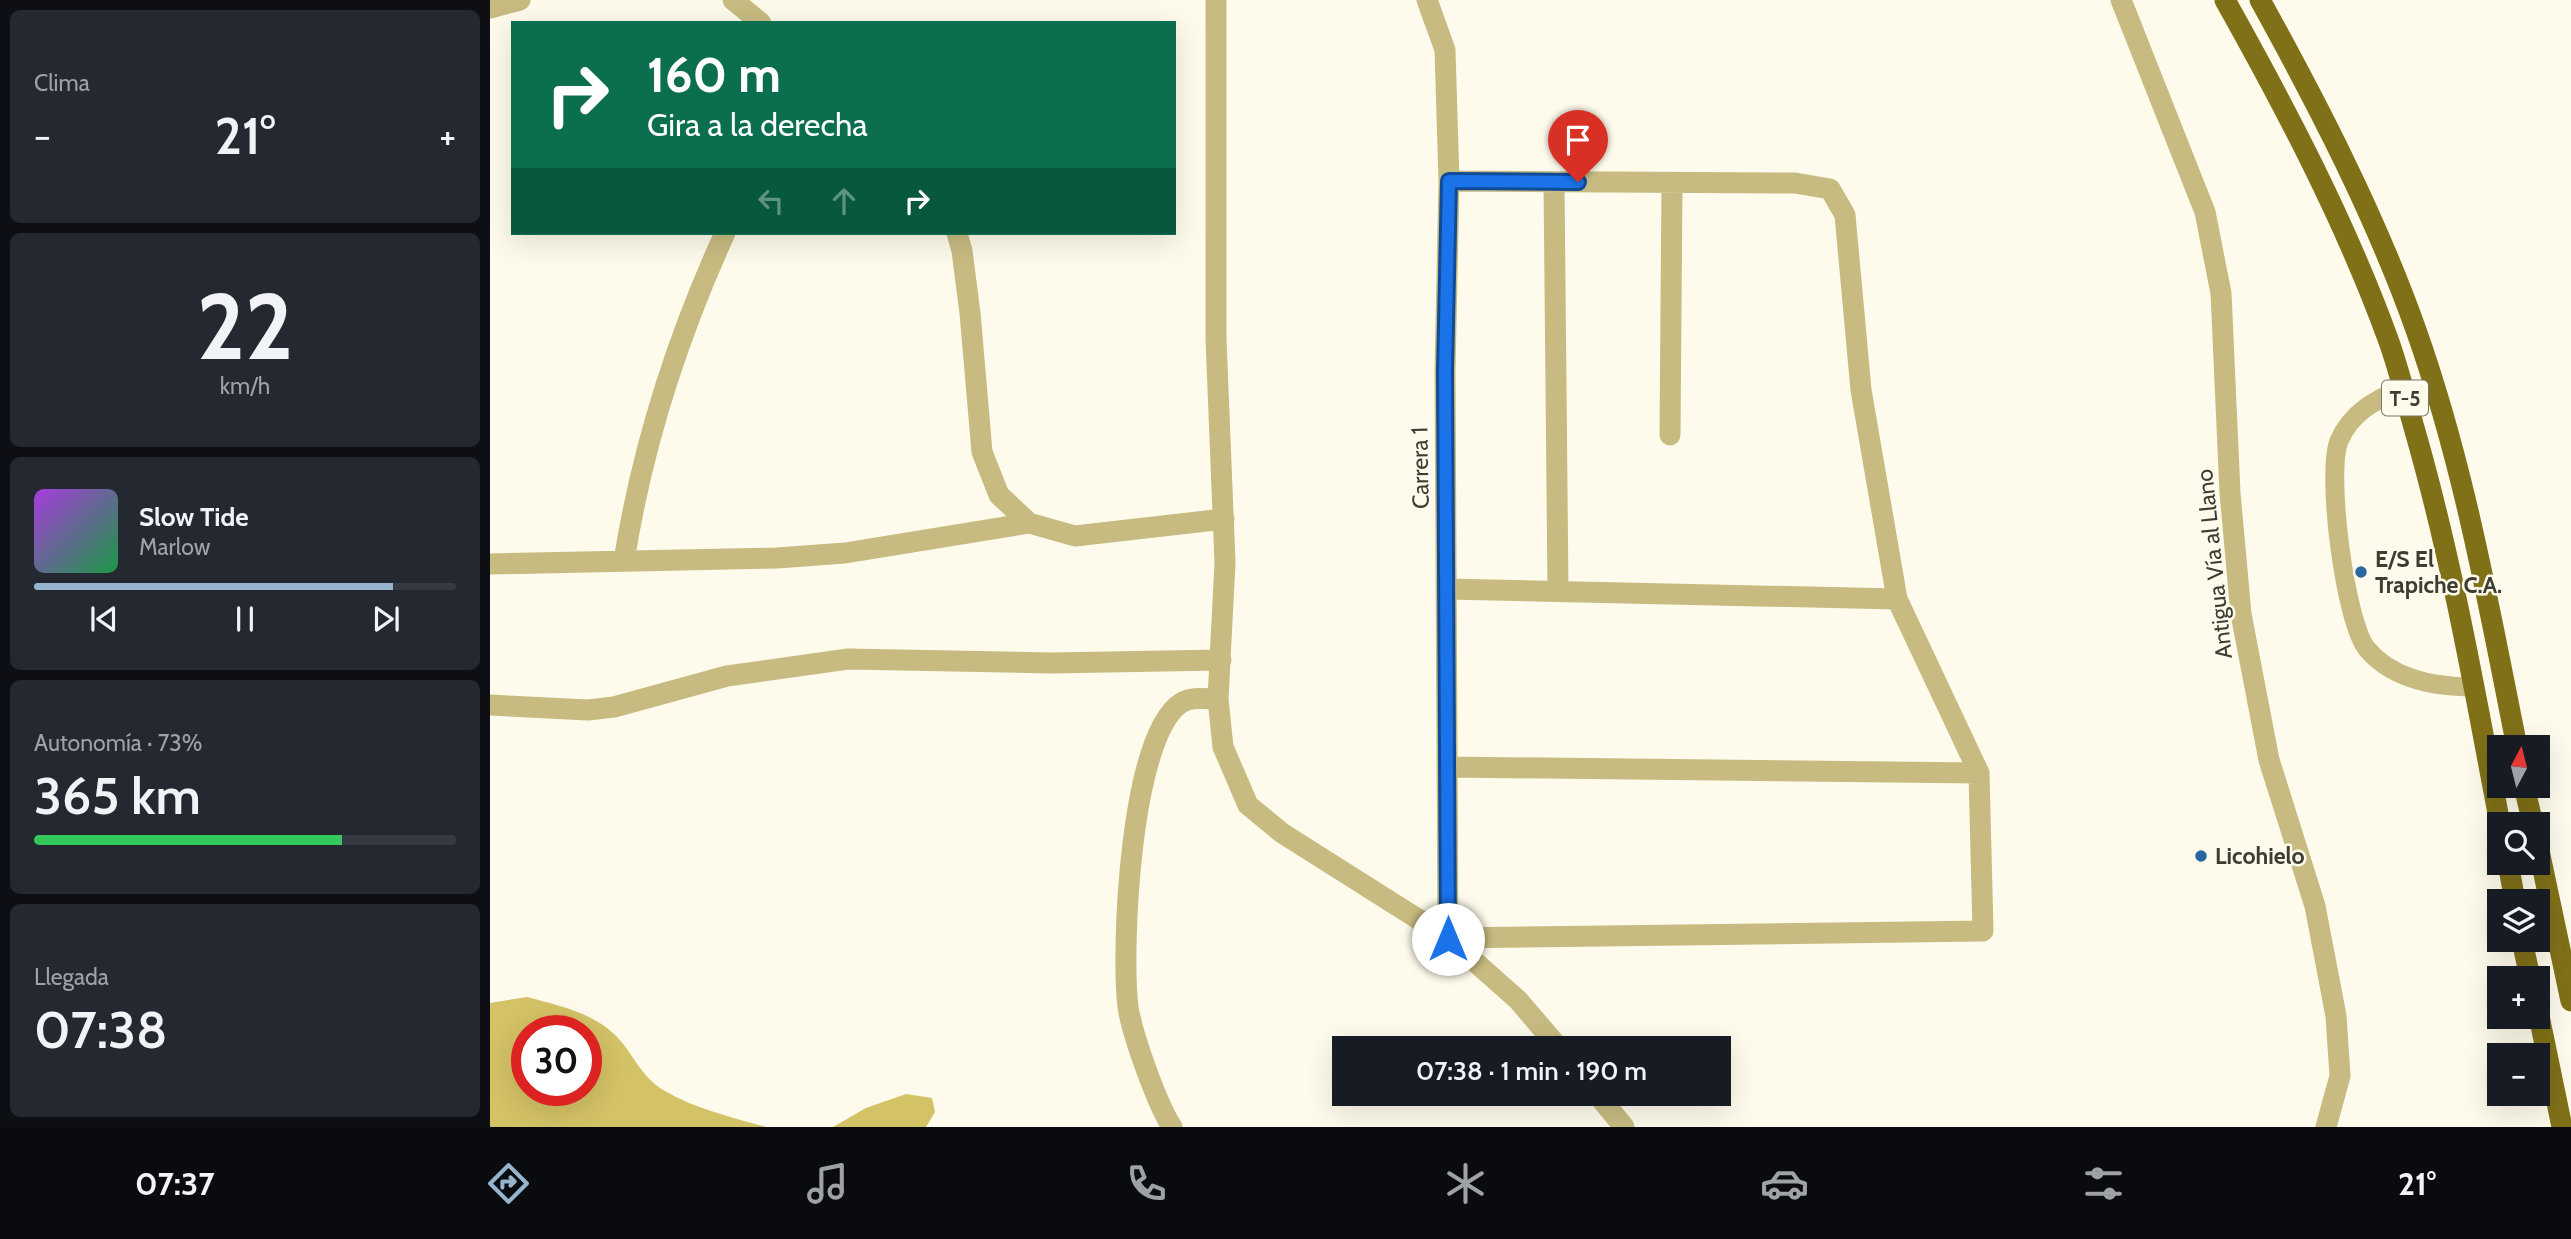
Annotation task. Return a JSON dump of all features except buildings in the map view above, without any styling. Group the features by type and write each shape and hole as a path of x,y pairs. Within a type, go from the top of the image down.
{"highway":[{"name":"T-5","path":"2225,0 2276,90 2330,201 2388,340 2433,495 2498,812"},
{"name":"T-5","path":"2260,0 2303,79 2356,188 2416,330 2464,487 2515,735"},
{"path":"2544,875 2571,1001"},
{"path":"2542,1029 2562,1127"}],"street":[{"path":"490,8 520,0"},
{"path":"733,0 759,21"},
{"path":"1216,0 1216,339 1223,519 1218,699 1223,747 1248,805 1282,833 1448,939 1518,1000 1549,1036"},
{"name":"Carrera 1","path":"1427,0 1445,50 1449,181 1445,371 1448,939"},
{"name":"Antigua Vía al Llano","path":"2121,0 2205,212 2221,293 2230,493 2241,614 2269,761 2315,906 2336,1016 2340,1076 2326,1127"},
{"path":"1448,939 1983,932 1979,773 1896,598 1861,390 1845,215 1830,189 1795,183 1449,181"},
{"path":"1554,182 1558,591"},
{"path":"1670,435 1672,184"},
{"path":"624,561 635,492 652,426 693,303 724,235"},
{"path":"958,235 968,301 982,452 999,495 1029,523"},
{"path":"490,564 777,558 845,553 1029,523 1075,536 1223,519"},
{"path":"1448,589 1896,598"},
{"path":"490,705 588,710 614,707 727,676 848,659 1051,663 1221,660"},
{"path":"1172,1127 1129,1011 1124,962 1126,912 1144,778 1152,746 1166,720 1181,703 1196,698 1218,699"},
{"path":"1447,767 1979,773"},
{"path":"1607,1106 1624,1127"}],"lane":[{"path":"2402,388 2372,402 2350,421 2334,458 2333,486 2353,613 2366,648 2385,666 2417,681 2448,687 2474,687"}],"shaded area":[{"path":"527,997 585,1015 511,1015 511,1106 602,1106 602,1024 615,1035 649,1079 665,1091 702,1108 767,1127 490,1127 490,1003"},
{"path":"906,1094 932,1098 935,1112 926,1127 833,1127 866,1108"}],"place":[{"name":"E/S El Trapiche C.A.","path":"2361,572"},
{"name":"Licohielo","path":"2201,856"}],"route":[{"path":"1448,939 1445,371 1449,181 1578,182"}]}
